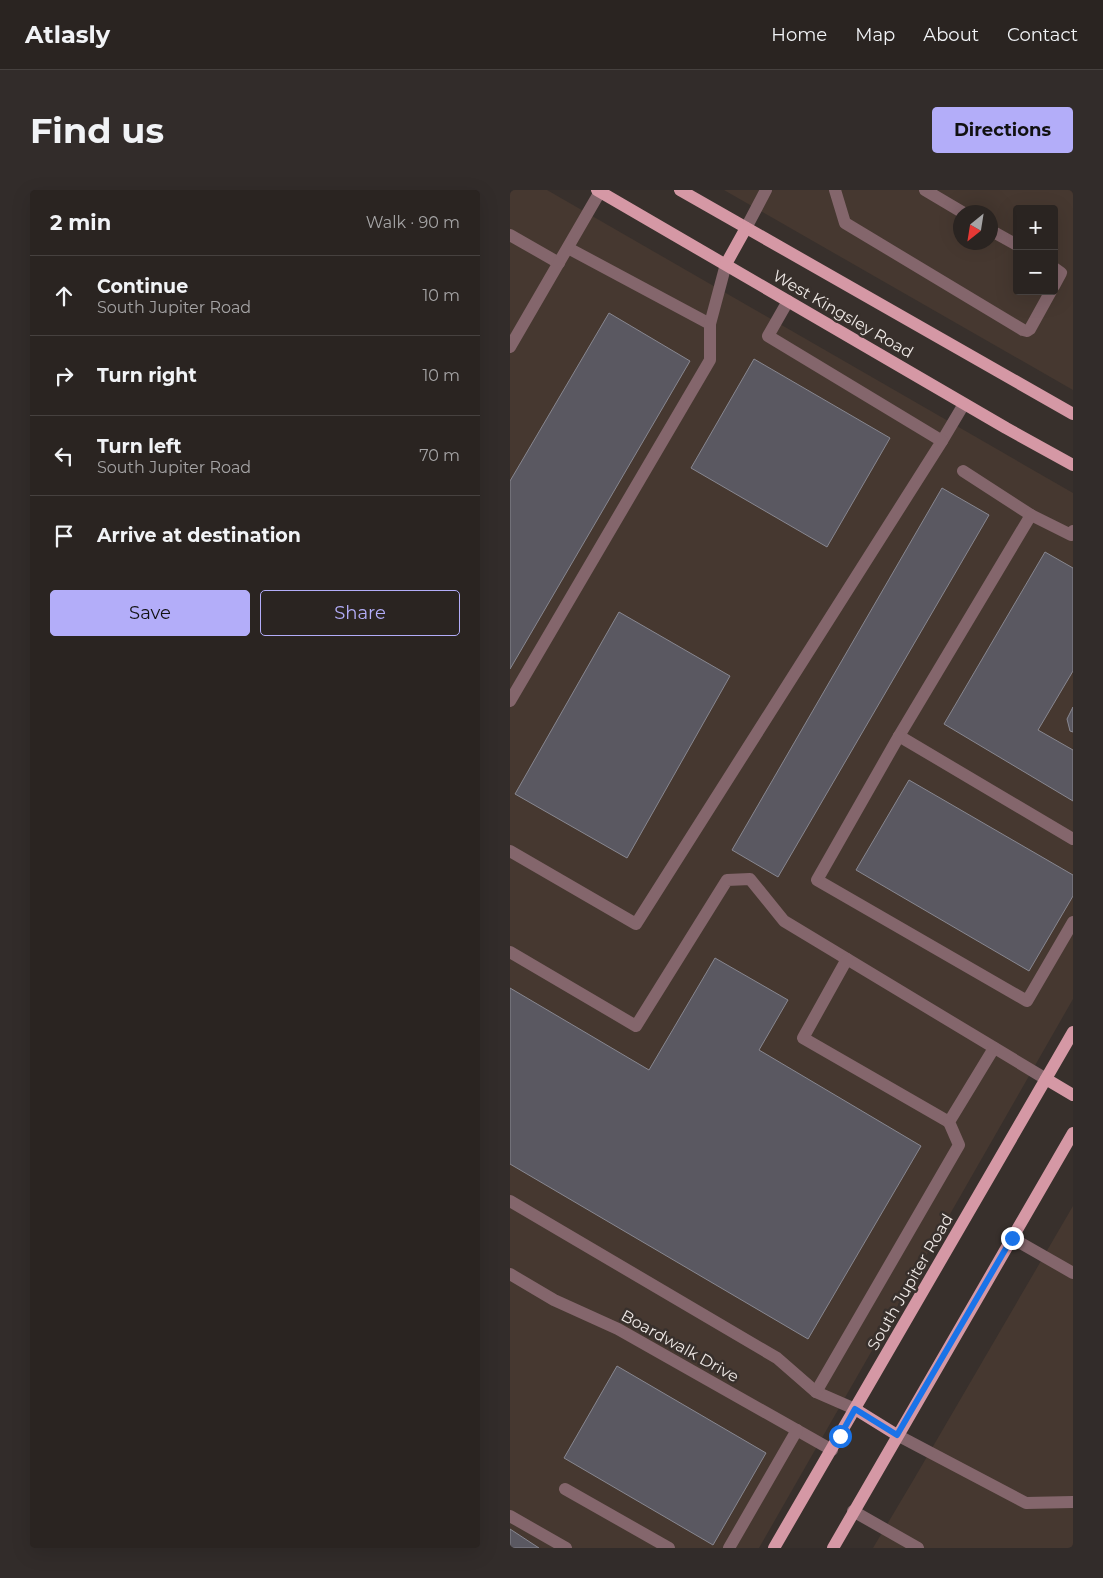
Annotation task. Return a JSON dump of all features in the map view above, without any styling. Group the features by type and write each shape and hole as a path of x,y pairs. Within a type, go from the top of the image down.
{"main road":[{"name":"West Kingsley Road","path":"680,190 1073,414"},
{"name":"West Kingsley Road","path":"599,191 964,404 1073,465"},
{"path":"726,264 746,228"},
{"name":"South Jupiter Road","path":"774,1548 1073,1032"},
{"path":"1046,1079 1073,1095"},
{"path":"833,1548 1073,1133"},
{"path":"855,1409 897,1435"}],"street":[{"path":"746,228 766,190"},
{"path":"835,190 845,223 1027,332 1049,295"},
{"path":"925,190 953,207"},
{"path":"510,347 599,191"},
{"path":"510,235 559,263"},
{"path":"998,235 1013,244"},
{"path":"568,248 710,324"},
{"path":"510,701 710,360 710,324 726,264"},
{"path":"788,301 768,336 942,441"},
{"path":"510,851 636,924 964,404"},
{"path":"963,471 1031,515 1072,534"},
{"path":"1031,515 899,736 817,880 1027,1001 1073,922"},
{"path":"899,736 1073,839"},
{"path":"510,952 636,1026 727,880 750,878 784,921 1046,1079"},
{"path":"816,1392 959,1145 950,1122 803,1038 847,959"},
{"path":"950,1122 994,1048"},
{"path":"510,1201 777,1358 816,1392 855,1409"},
{"path":"1012,1238 1073,1274"},
{"name":"Boardwalk Drive","path":"510,1274 554,1300 618,1329 832,1450"},
{"path":"728,1548 797,1430"},
{"path":"897,1435 1026,1503 1073,1502"},
{"path":"564,1489 669,1548"},
{"path":"853,1511 918,1548"},
{"path":"510,1516 566,1548"}],"shaded area":[{"path":"510,190 547,190 1073,493 1073,999 759,1548 510,1548"},
{"path":"724,190 1073,190 1073,390"},
{"path":"1073,1206 1073,1548 873,1548 914,1479"}],"building":[{"path":"609,313 690,361 510,669 510,481"},
{"path":"754,359 890,438 827,547 691,468"},
{"path":"942,488 989,515 778,877 732,850"},
{"path":"1045,552 1073,568 1073,671 1038,730 1073,750 1073,801 944,724"},
{"path":"619,612 730,676 627,858 515,794"},
{"path":"1073,707 1073,732 1070,731 1067,719"},
{"path":"909,780 1073,875 1073,896 1029,971 856,870"},
{"path":"715,958 788,1000 759,1050 921,1146 808,1339 510,1164 510,988 649,1070"},
{"path":"617,1366 766,1453 713,1545 564,1458"},
{"path":"510,1529 539,1548 510,1548"}],"route":[{"path":"840,1436 855,1409 897,1435 1012,1238"}]}
